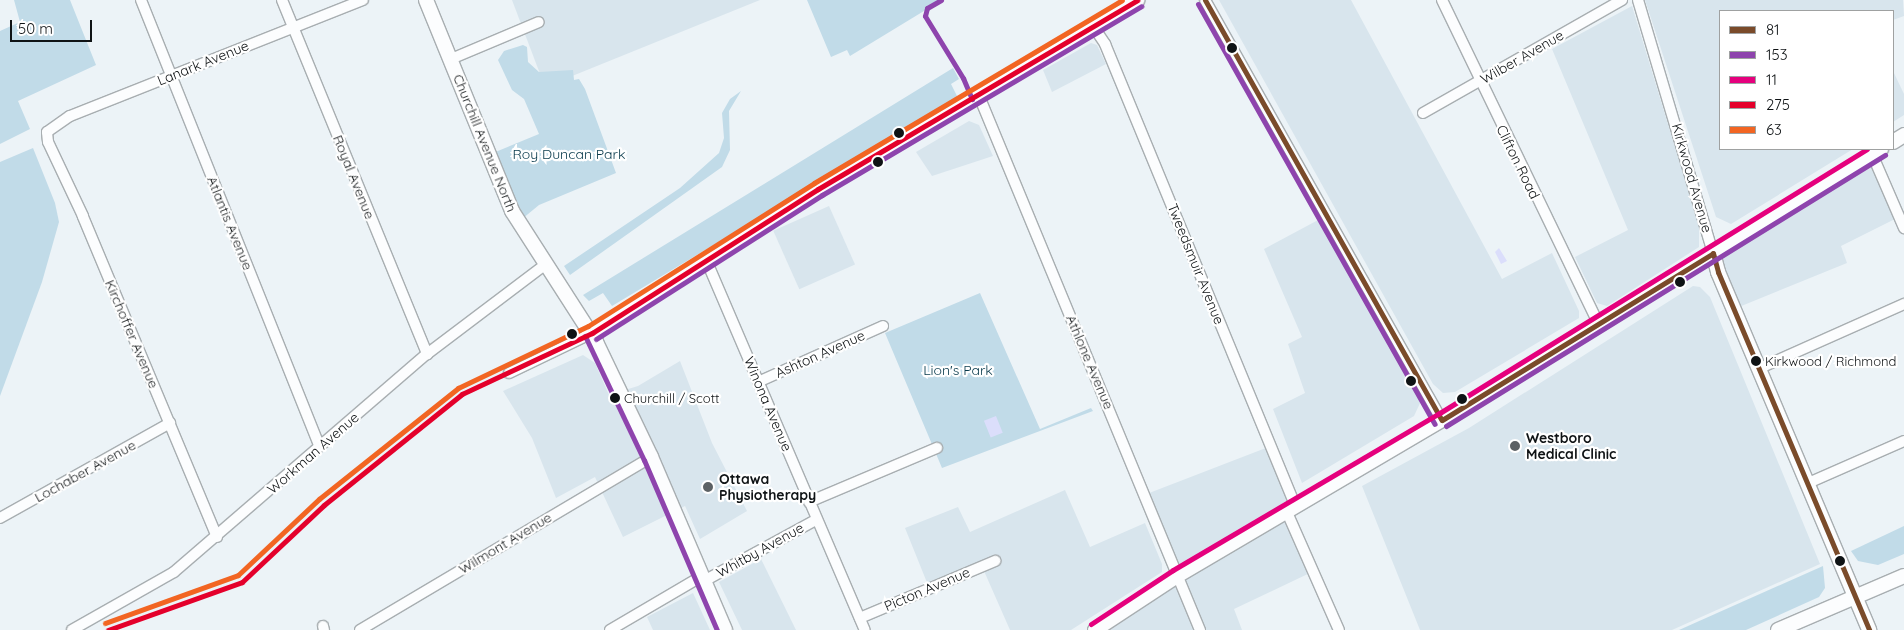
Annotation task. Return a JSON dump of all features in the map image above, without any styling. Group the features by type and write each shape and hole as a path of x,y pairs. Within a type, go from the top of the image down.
{"main road":[{"name":"Churchill Avenue North","path":"426,0 508,203 592,333 651,457 725,630"},
{"path":"592,333 707,262 818,189 979,96 1137,0"},
{"path":"1095,630 1177,576 1291,507 1442,420 1876,152"},
{"name":"Kirkwood Avenue","path":"1713,253 1718,272 1868,630"},
{"path":"1782,629 1904,576"}],"street":[{"name":"Atlantis Avenue","path":"140,0 319,446"},
{"name":"Royal Avenue","path":"282,0 426,354"},
{"name":"Lanark Avenue","path":"47,132 70,116 363,0"},
{"path":"1205,0 1442,420"},
{"name":"Clifton Road","path":"1442,0 1479,82 1598,323"},
{"name":"Wilber Avenue","path":"1423,113 1622,0"},
{"name":"Kirkwood Avenue","path":"1638,0 1713,253"},
{"path":"451,59 539,22"},
{"name":"Tweedsmuir Avenue","path":"1093,26 1105,44 1339,630"},
{"name":"Athlone Avenue","path":"979,96 1200,630"},
{"name":"Kirchoffer Avenue","path":"47,132 48,142 83,216 217,537"},
{"path":"1876,152 1904,228"},
{"name":"Winona Avenue","path":"707,262 816,520 865,630"},
{"name":"Workman Avenue","path":"72,630 174,572 217,537 426,354 546,264"},
{"path":"1758,369 1904,304"},
{"name":"Ashton Avenue","path":"758,382 883,326"},
{"path":"509,373 592,333"},
{"name":"Lochaber Avenue","path":"0,518 170,424"},
{"path":"1806,484 1904,441"},
{"path":"809,502 937,448"},
{"name":"Wilmont Avenue","path":"360,630 651,457"},
{"name":"Whitby Avenue","path":"610,630 703,578 816,520"},
{"name":"Picton Avenue","path":"860,618 995,561"}],"shaded area":[{"path":"512,0 760,0 545,87"},
{"path":"1219,0 1351,0 1502,279 1552,253 1579,311 1579,318 1455,392 1443,393 1433,384"},
{"path":"1645,0 1903,0 1904,16 1894,20 1894,10 1719,10 1719,150 1851,150 1731,224 1716,217"},
{"path":"1632,6 1699,226 1699,247 1607,306 1597,303 1575,257 1628,230 1552,49"},
{"path":"1091,43 1097,45 1106,64 1052,92 1043,70"},
{"path":"1894,73 1904,94 1904,115 1894,121"},
{"path":"969,121 979,125 993,156 932,176 916,152"},
{"path":"1872,154 1899,217 1841,246 1847,263 1734,309 1713,253"},
{"path":"829,206 855,264 799,289 773,231"},
{"path":"1320,219 1421,401 1414,416 1302,483 1273,409 1305,393 1288,344 1302,337 1264,249"},
{"path":"1499,248 1507,261 1501,264 1495,252"},
{"path":"1693,286 1700,287 1710,297 1820,564 1672,630 1420,630 1362,486 1469,428"},
{"path":"583,355 595,363 609,395 638,386 680,361 712,443 747,511 700,539 685,506 623,537 595,477 556,498 532,438 503,391"},
{"path":"996,416 1003,433 991,438 984,421"},
{"path":"1271,446 1295,504 1287,510 1314,571 1234,609 1242,630 1095,630 1177,576 1144,495"},
{"path":"1065,490 1090,547 1145,523 1162,564 1162,572 1071,630 1010,630 984,571 930,590 905,528 958,507 970,532"},
{"path":"761,559 796,630 742,630 719,582"},
{"path":"693,593 710,630 653,630 647,617"}],"green space":[{"path":"14,0 70,0 96,65 18,101 30,129 0,144 0,31 20,22"},
{"path":"807,0 942,0 850,56 847,50 831,57"},
{"name":"Roy Duncan Park","path":"523,45 527,47 528,62 539,72 573,70 574,80 579,79 585,89 616,173 539,205 522,219 493,153 539,134 524,99 512,90 498,60 504,51"},
{"path":"953,68 959,79 951,84 958,98 612,306 603,293 589,301 583,295"},
{"path":"741,91 729,111 730,150 722,167 570,275 564,266 680,188 719,153 724,138 722,113 730,99"},
{"path":"33,148 55,203 59,222 42,282 0,396 0,162"},
{"name":"Lion's Park","path":"980,293 1040,429 1091,408 1093,411 942,468 885,333"},
{"path":"1904,526 1904,554 1878,565 1858,561 1851,551"},
{"path":"1823,566 1825,588 1819,597 1746,630 1679,630"}],"transit line":[{"name":"153","path":"941,0 927,8 925,16 963,78 972,99"},
{"name":"63","path":"105,623 238,575 319,499 458,388 588,326 814,183 1122,0"},
{"name":"275","path":"108,630 242,582 324,505 462,394 592,333 818,189 1137,0"},
{"name":"81","path":"1205,0 1442,420"},
{"name":"153","path":"1198,4 1435,424"},
{"name":"153","path":"596,339 822,195 1141,6"},
{"name":"11","path":"1091,624 1173,570 1438,414 1865,150"},
{"name":"153","path":"1446,426 1885,155"},
{"name":"81","path":"1713,253 1718,272 1869,630"},
{"name":"81","path":"1442,420 1713,253"},
{"name":"153","path":"585,336 644,460 717,630"}],"place":[{"name":"Kirkwood / Richmond","path":"1756,361"},
{"name":"Churchill / Scott","path":"615,398"},
{"name":"Westboro Medical Clinic","path":"1515,446"},
{"name":"Ottawa Physiotherapy","path":"708,487"}]}
